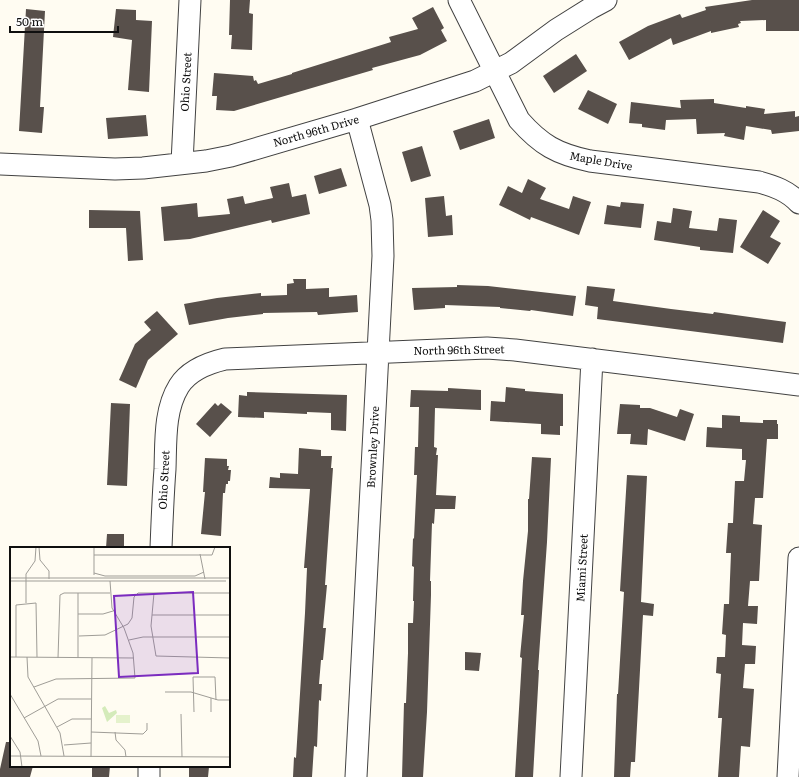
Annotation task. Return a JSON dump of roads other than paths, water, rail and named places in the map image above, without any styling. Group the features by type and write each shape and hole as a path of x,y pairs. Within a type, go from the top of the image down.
{"street":[{"name":"Ohio Street","path":"182,164 190,0"},
{"name":"Maple Drive","path":"459,0 519,120 540,141 562,153 575,158 590,161 759,182 778,188 799,203"},
{"name":"North 96th Drive","path":"0,164 115,169 182,164 231,156 357,119 474,81 510,63 556,30 606,0"},
{"name":"Brownley Drive","path":"356,777 383,256 382,220 377,190 357,119"},
{"name":"North 96th Street","path":"169,412 171,402 179,386 186,377 198,368 209,363 226,359 378,352 487,348 515,350 799,385"},
{"name":"Miami Street","path":"571,777 592,359"},
{"name":"Ohio Street","path":"161,547 169,412"},
{"path":"788,777 799,558"}]}
